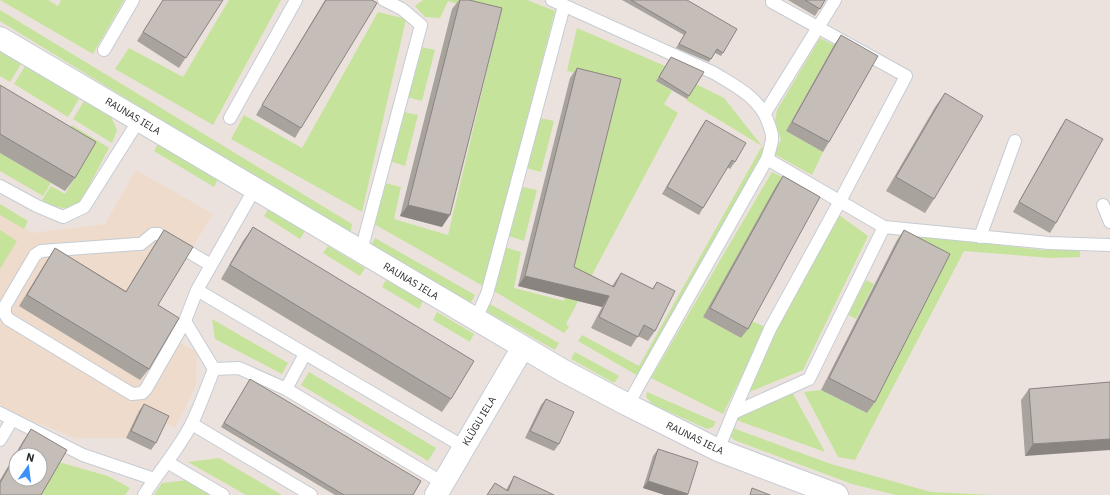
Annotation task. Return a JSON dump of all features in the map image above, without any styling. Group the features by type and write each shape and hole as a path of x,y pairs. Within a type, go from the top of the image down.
{"street":[{"name":"RAUNAS IELA","path":"0,38 555,366 628,405 718,450 837,495"},
{"name":"KLŪGU IELA","path":"440,489 523,347"}],"lane":[{"path":"104,50 133,0"},
{"path":"230,118 296,0"},
{"path":"361,251 421,25 406,4 384,0"},
{"path":"552,0 714,73 753,98 764,113 770,129 772,140 767,159 628,405"},
{"path":"764,113 835,0"},
{"path":"718,450 770,328 840,201 906,76 772,2"},
{"path":"476,319 487,294 564,6"},
{"path":"0,186 37,206 62,217 84,207 139,120"},
{"path":"980,236 1015,142"},
{"path":"767,159 884,227 1049,243 1110,245"},
{"path":"211,265 158,234 153,234 141,244 40,251 34,255 5,306 5,314 8,320 132,394 142,393 146,389 185,321 197,290 255,188"},
{"path":"1103,205 1110,222"},
{"path":"733,413 809,379 884,227"},
{"path":"197,290 464,447"},
{"path":"185,321 214,369"},
{"path":"286,389 305,354"},
{"path":"214,369 239,368 286,389 440,489"},
{"path":"144,495 192,424 214,369"},
{"path":"0,413 83,455 154,479"},
{"path":"0,440 12,420"},
{"path":"192,424 311,495"},
{"path":"167,462 223,495"}],"shaded area":[{"path":"136,170 213,214 150,317 167,336 197,352 196,386 175,428 139,411 126,438 75,438 18,415 0,404 0,215 32,233 105,224"}],"green space":[{"path":"0,0 48,0 58,6 61,0 124,0 93,54"},
{"path":"229,0 281,0 213,125 115,69 129,48 183,77"},
{"path":"423,0 527,0 555,11 483,286 374,224 385,183 401,187 394,219 448,235 500,16 448,1 440,18 425,17 415,6"},
{"path":"0,10 352,224 350,236 0,21"},
{"path":"378,12 406,19 362,212 231,139 244,115 302,148"},
{"path":"577,28 665,66 656,81 672,91 664,104 678,113 566,324 569,327 564,333 494,291 505,247 521,252 514,288 564,301 618,84 567,71"},
{"path":"820,38 834,45 786,131 823,152 812,175 774,154 781,140 775,121 777,110"},
{"path":"421,47 435,50 422,101 407,97"},
{"path":"0,51 21,64 10,82 0,76"},
{"path":"25,66 79,99 68,117 14,84"},
{"path":"696,84 724,98 762,146 686,100"},
{"path":"84,101 111,117 117,130 112,143 73,119"},
{"path":"404,112 418,115 405,166 390,161"},
{"path":"540,118 554,121 541,172 526,168"},
{"path":"72,125 109,148 81,201 68,209 53,206 42,200 51,186 65,194 88,156 63,140"},
{"path":"158,144 218,179 214,187 154,151"},
{"path":"762,146 764,152 638,376 578,341 582,335 639,366"},
{"path":"0,153 51,183 43,196 0,171"},
{"path":"772,172 800,186 703,317 741,338 751,321 766,327 723,414 651,378"},
{"path":"523,187 537,190 524,241 509,236"},
{"path":"0,204 28,221 24,229 0,215"},
{"path":"268,209 305,231 300,239 264,216"},
{"path":"839,215 868,236 803,370 749,392 773,332"},
{"path":"0,230 17,241 0,269"},
{"path":"900,234 1043,250 1080,249 1080,257 1051,258 964,251 855,460 838,457 804,392 821,390 867,413 942,265 896,242"},
{"path":"375,238 475,295 470,304 371,245"},
{"path":"328,246 365,268 360,276 323,253"},
{"path":"386,280 423,301 419,309 382,287"},
{"path":"866,280 874,284 856,319 848,315"},
{"path":"490,304 559,343 555,350 486,311"},
{"path":"437,312 474,334 470,342 433,320"},
{"path":"212,319 288,363 282,374 215,339"},
{"path":"575,352 619,376 614,383 571,359"},
{"path":"309,372 436,448 428,461 301,385"},
{"path":"647,392 716,422 713,427 707,429 652,404 646,397"},
{"path":"792,392 825,452 736,420 740,416"},
{"path":"730,427 831,464 931,492 994,495 896,495 852,484 734,440 729,434"},
{"path":"219,458 282,495 246,495 188,462"},
{"path":"59,462 108,476 130,488 125,495 40,495 45,487 48,487 48,481"},
{"path":"188,480 213,495 154,495 162,483"}],"building":[{"path":"163,0 223,0 186,58 143,32"},
{"path":"326,0 372,0 377,3 301,128 262,105"},
{"path":"460,0 469,0 502,8 450,215 408,205"},
{"path":"631,0 687,0 737,29 723,53 717,49 711,59 679,44 686,32"},
{"path":"805,0 825,0 820,9"},
{"path":"841,35 878,56 829,142 792,122"},
{"path":"671,57 704,72 689,96 659,77"},
{"path":"577,68 621,79 574,267 614,287 621,273 653,289 657,282 675,291 655,331 644,325 638,337 599,317 609,296 525,276"},
{"path":"0,85 96,142 75,178 0,134"},
{"path":"945,93 983,116 934,199 896,177"},
{"path":"1066,119 1103,139 1056,223 1019,202"},
{"path":"706,120 746,143 735,162 732,160 703,208 667,187"},
{"path":"783,176 820,197 748,329 710,308"},
{"path":"253,227 474,361 451,399 230,265"},
{"path":"164,230 193,247 158,305 179,318 149,369 27,295 55,248 126,292"},
{"path":"904,230 950,254 875,402 829,378"},
{"path":"250,379 421,481 413,495 344,495 224,423"},
{"path":"1110,382 1110,439 1033,444 1029,389"},
{"path":"546,399 574,412 559,444 530,431"},
{"path":"144,404 169,416 156,443 131,431"},
{"path":"31,429 67,450 48,483 48,447 21,447"},
{"path":"658,449 698,462 688,494 648,481"},
{"path":"8,469 8,487 46,487 41,495 0,495 0,483"},
{"path":"514,476 554,495 487,495 495,483 508,491"},
{"path":"752,488 770,495 750,495"}]}
